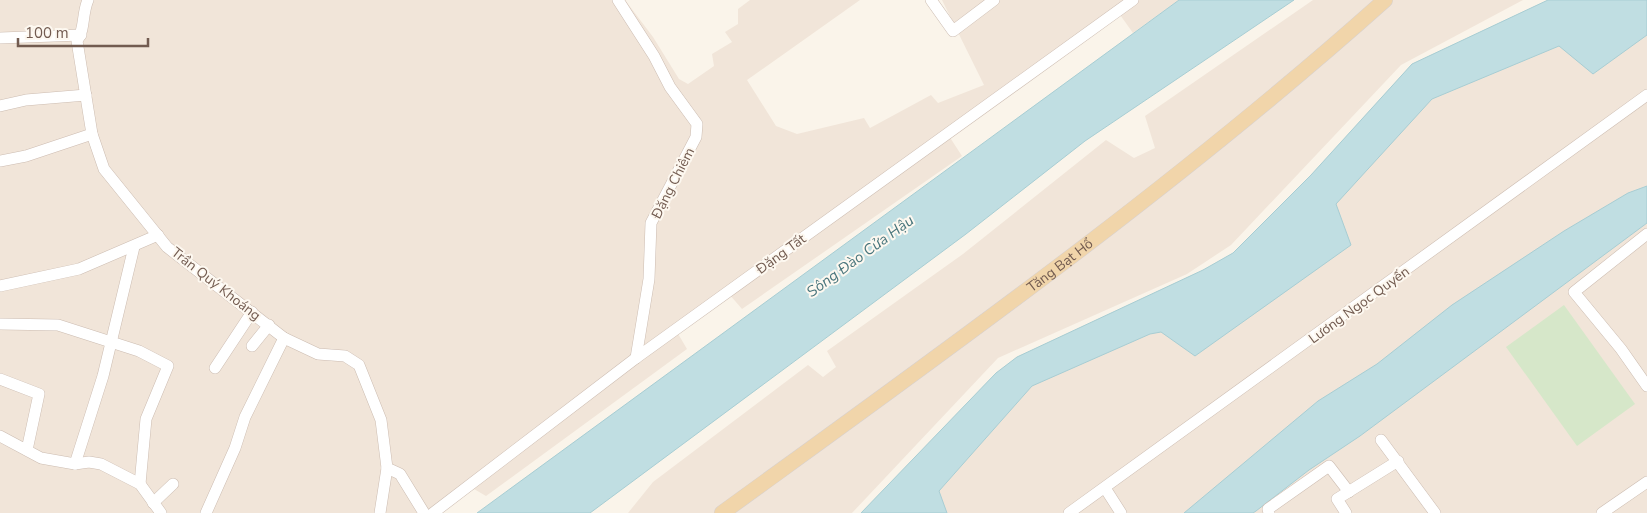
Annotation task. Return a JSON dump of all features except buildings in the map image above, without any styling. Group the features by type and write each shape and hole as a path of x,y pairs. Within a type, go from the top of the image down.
{"main road":[{"name":"Tăng Bạt Hổ","path":"722,513 1132,212 1294,81 1385,0"}],"street":[{"name":"Trần Quý Khoáng","path":"88,0 82,18 81,35 77,41 92,134 104,169 167,247 284,338 318,354 345,356 359,365 382,420 387,468 380,513"},
{"name":"Đặng Chiêm","path":"618,0 654,56 670,87 696,124 696,137 651,223 648,279 636,358"},
{"path":"931,0 953,31 994,0"},
{"name":"Đặng Tất","path":"432,513 636,358 1133,0"},
{"path":"0,38 81,35"},
{"path":"0,106 26,100 86,95"},
{"name":"Lương Ngọc Quyến","path":"1069,513 1647,95"},
{"path":"1634,104 1647,107"},
{"path":"0,161 26,156 92,134"},
{"path":"1647,234 1574,292 1621,349 1647,386"},
{"path":"0,286 79,268 134,247 158,235"},
{"path":"75,464 103,376 134,247"},
{"path":"215,368 252,312"},
{"path":"0,324 58,325 139,351 168,366 146,419 140,484"},
{"path":"252,346 269,325"},
{"path":"206,513 235,448 245,417 284,338"},
{"path":"0,379 39,394 27,450"},
{"path":"0,436 41,458 75,464 89,462 101,464 140,484 162,513"},
{"path":"1385,445 1435,513"},
{"path":"1346,513 1337,499 1398,462"},
{"path":"1269,513 1268,509 1329,466 1348,492"},
{"path":"387,468 400,474 424,513"},
{"path":"1604,512 1647,482"},
{"path":"153,503 173,484"},
{"path":"1105,488 1121,513"}],"shaded area":[{"path":"0,0 625,0 653,37 679,79 688,84 714,66 712,54 732,42 725,32 738,24 738,9 750,0 860,0 747,80 776,126 797,134 864,118 870,128 931,95 938,103 984,85 942,0 1179,0 1133,33 1118,12 949,136 962,156 742,309 729,294 677,332 687,349 486,496 474,489 440,513 0,513"},
{"path":"1313,0 1523,0 1401,65 1231,245 1187,274 998,358 852,513 628,513 653,482 808,365 823,377 836,367 827,351 963,254 1106,140 1134,158 1155,148 1145,116"},
{"path":"1548,0 1647,0 1647,513 861,513 996,373 1017,357 1203,270 1233,253 1311,175 1412,64"}],"green space":[{"path":"1564,305 1635,404 1577,446 1506,347"}],"water":[{"name":"Sông Đào Cửa Hậu","path":"1179,0 1294,0 1085,141 966,234 590,513 477,513"},
{"path":"1548,0 1647,0 1647,35 1593,74 1559,46 1432,99 1336,204 1351,245 1195,356 1161,332 1150,334 1032,386 939,491 947,513 861,513 996,373 1017,357 1203,270 1233,253 1311,175 1412,64"},
{"path":"1647,186 1647,223 1360,436 1309,470 1256,511 1253,513 1184,513 1318,401 1377,364 1452,305 1564,231 1628,193"}]}
